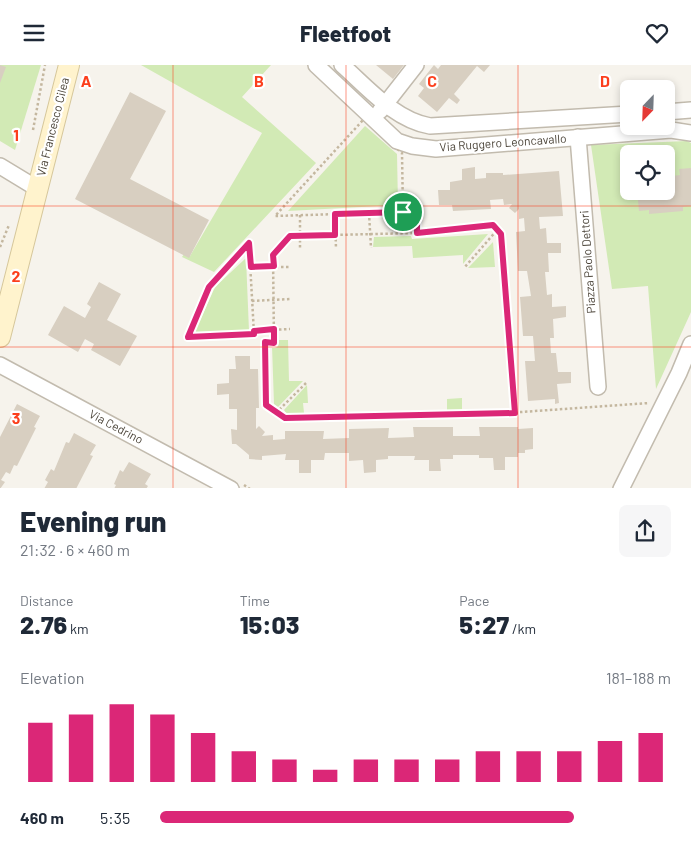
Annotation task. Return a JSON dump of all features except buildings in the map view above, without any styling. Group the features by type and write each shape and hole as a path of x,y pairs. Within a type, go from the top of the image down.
{"street":[{"name":"Via Francesco Cilea","path":"0,337 69,65"},
{"name":"Via Ruggero Leoncavallo","path":"316,65 398,141 412,146 436,149 671,130 691,133"},
{"name":"Via Ruggero Leoncavallo","path":"342,65 386,104 414,123 430,126 620,115"},
{"path":"374,118 416,65"},
{"path":"675,111 691,110"},
{"name":"Piazza Paolo Dettori","path":"578,137 598,387"},
{"path":"0,166 38,189"},
{"name":"Via Francesco Cilea","path":"0,285 38,189"},
{"path":"621,488 662,403 679,373 691,344"},
{"name":"Via Cedrino","path":"0,365 229,488"}],"path":[{"path":"403,212 402,153 364,119 275,216 403,212 417,217 417,233"},
{"path":"369,213 370,248"},
{"path":"335,214 336,249"},
{"path":"300,215 300,249"},
{"path":"515,413 501,234 493,225 417,233 290,236 273,255 274,343 265,342 266,405 285,418 515,413 662,403"},
{"path":"464,268 498,229"},
{"path":"254,331 249,243 209,287 188,337 254,334 254,331 290,329"},
{"path":"251,267 289,267"},
{"path":"252,301 290,299"},
{"path":"277,412 306,383"}],"green space":[{"path":"0,65 41,65 15,150 0,141"},
{"path":"141,65 271,65 242,97 316,163 214,272 182,257 184,254 190,256 262,133"},
{"path":"365,126 397,154 398,205 288,211"},
{"path":"687,141 691,143 691,312 656,389 648,286 612,289 591,145"},
{"path":"488,234 463,264 463,255 413,258 412,246 373,247 374,237 411,236 412,239"},
{"path":"493,242 495,267 468,268"},
{"path":"246,258 249,331 194,334 215,287"},
{"path":"276,340 288,340 289,381 303,381 278,407 274,404 272,346 275,347"},
{"path":"307,385 308,403 303,403 304,413 286,413 284,410"},
{"path":"462,398 462,410 447,410 447,399"}],"route":[{"path":"403,212 417,217 417,233 493,225 501,234 515,413 285,418 266,405 265,342 274,343 274,329 254,331 254,334 188,337 209,287 249,243 251,267 274,266 273,255 290,236 335,235 335,214 403,212"}]}
